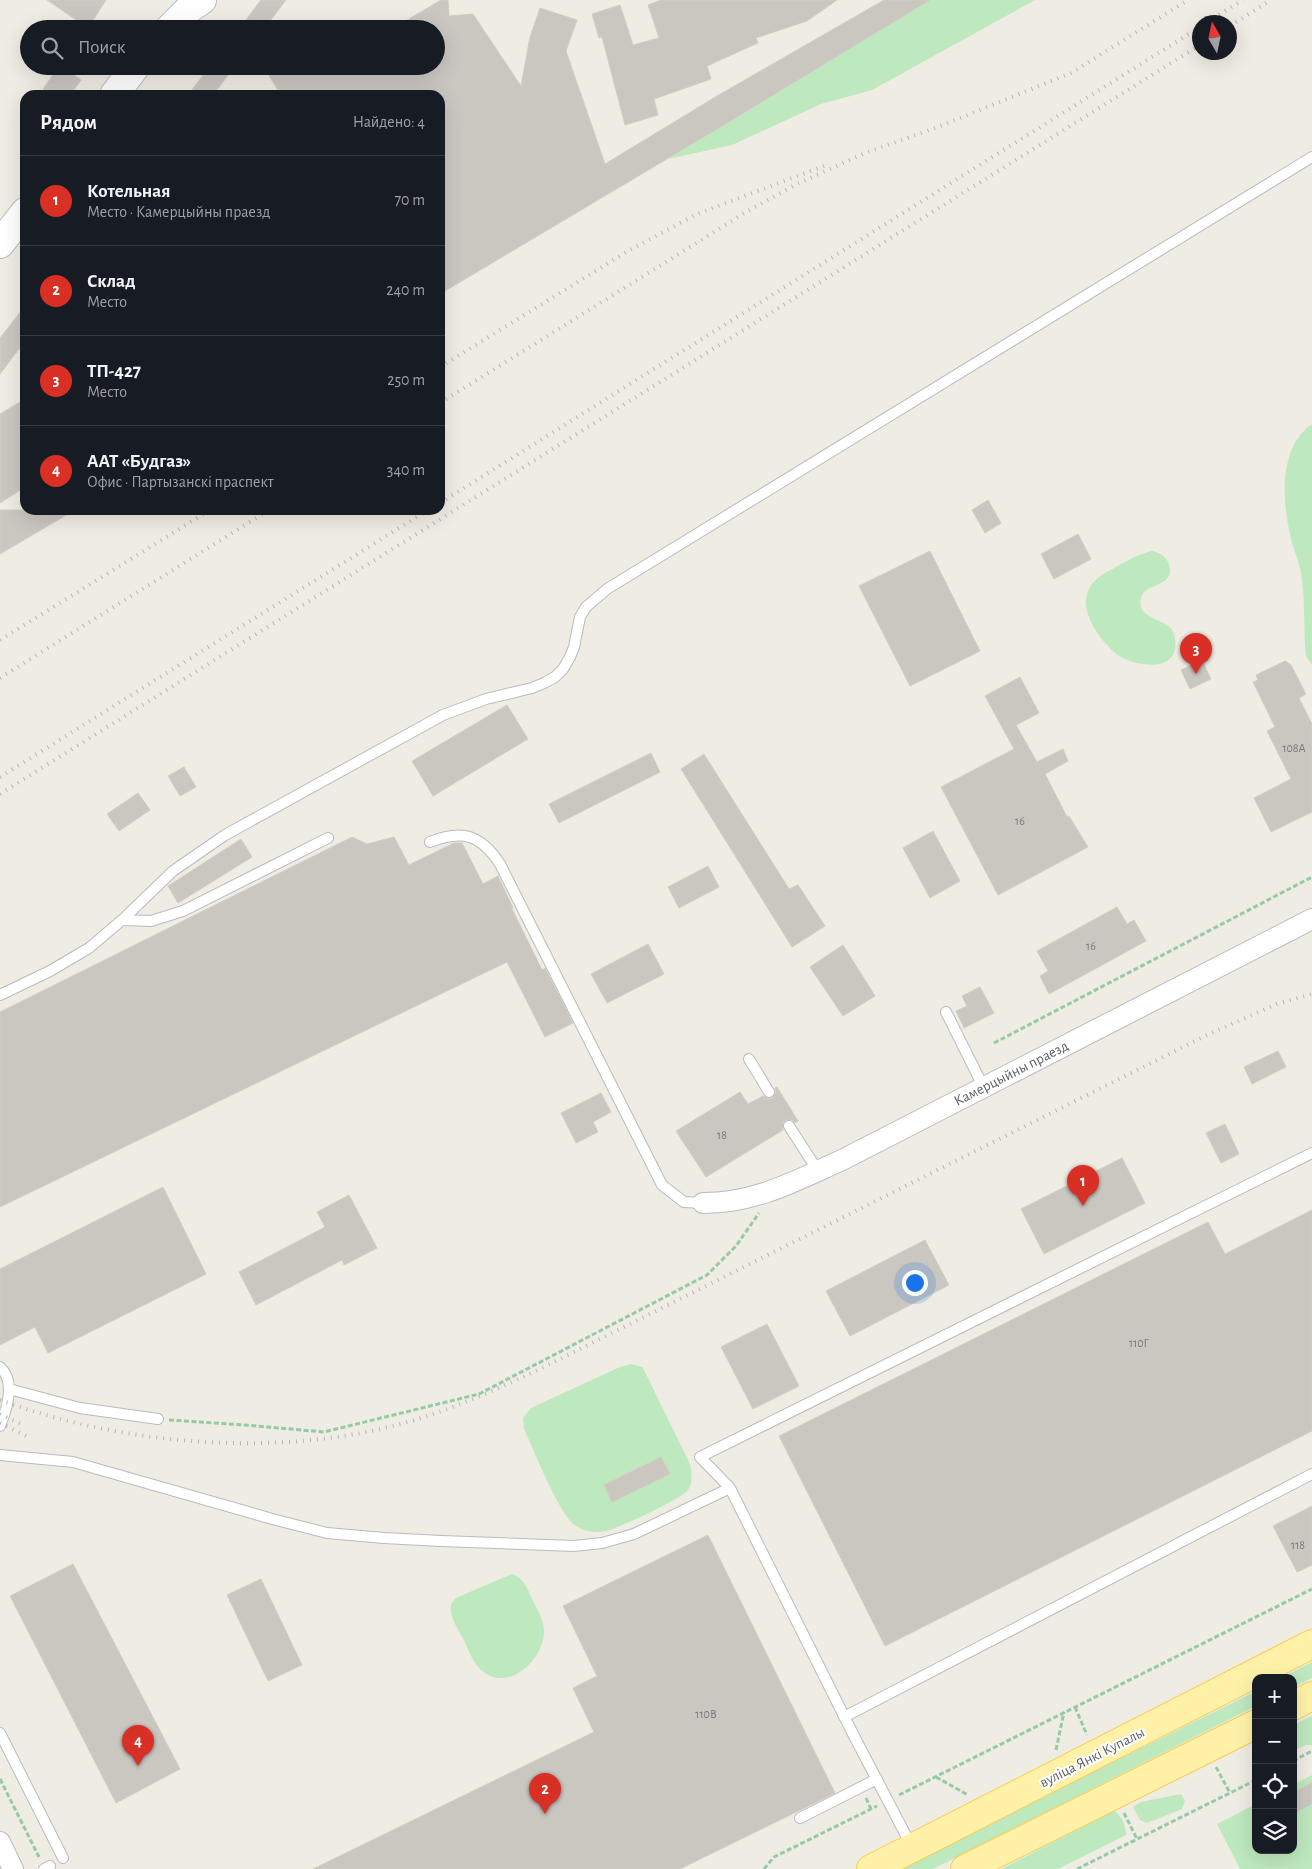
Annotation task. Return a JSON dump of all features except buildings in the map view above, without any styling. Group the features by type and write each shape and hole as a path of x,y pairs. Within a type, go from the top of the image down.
{"main road":[{"path":"178,20 190,8 202,0"},
{"path":"118,90 129,75"},
{"path":"0,244 20,218"},
{"name":"вуліца Янкі Купалы","path":"871,1869 1312,1644"},
{"path":"1297,1704 1312,1696"},
{"path":"965,1869 1252,1726"}],"street":[{"name":"Камерцыйны праезд","path":"703,1203 724,1203 748,1199 775,1191 818,1171 1312,919"},
{"path":"0,1842 13,1869"}],"lane":[{"path":"0,995 89,948 122,920 173,871 207,846 244,824 464,706 532,688 550,680 563,668 570,657 580,617 586,607 607,589 1312,157"},
{"path":"430,842 443,837 457,835 470,837 482,842 492,852 500,864 662,1185 684,1202 703,1203"},
{"path":"122,920 151,921 184,911 328,838"},
{"path":"946,1012 984,1088"},
{"path":"749,1059 768,1092"},
{"path":"789,1126 818,1171"},
{"path":"913,1848 844,1717 730,1488 700,1456 1312,1153"},
{"path":"0,1367 8,1377 9,1389 4,1416 0,1426"},
{"path":"9,1389 80,1408 158,1419"},
{"path":"0,1455 73,1462 327,1533 422,1540 559,1546 602,1543 634,1534 730,1488"},
{"path":"844,1717 1312,1474"},
{"path":"0,1733 63,1858"},
{"path":"800,1818 877,1779"}],"path":[{"path":"994,1043 1312,877"},
{"path":"158,1419 324,1432 478,1394 707,1276 736,1246 775,1191"},
{"path":"764,1869 774,1857 1312,1589"},
{"path":"1075,1706 1090,1740"},
{"path":"1054,1756 1064,1712"},
{"path":"1206,1749 1230,1793"},
{"path":"1297,1759 1312,1752"},
{"path":"935,1777 972,1797"},
{"path":"0,1779 46,1868"},
{"path":"1077,1869 1252,1782"},
{"path":"1124,1812 1137,1839"}],"green space":[{"path":"930,0 1035,0 872,90 821,104 732,145 668,159"},
{"path":"1312,424 1312,665 1306,656 1302,579 1287,520 1285,489 1288,459 1301,434"},
{"path":"1152,551 1166,559 1170,572 1165,581 1144,593 1140,605 1147,615 1166,624 1171,629 1174,634 1175,646 1173,654 1168,660 1152,665 1132,662 1111,649 1096,631 1088,616 1086,600 1092,585 1101,575 1133,558"},
{"path":"631,1364 642,1367 645,1372 690,1464 691,1484 683,1494 636,1519 606,1531 587,1531 579,1528 569,1520 562,1509 547,1481 524,1429 523,1418 531,1408 620,1367"},
{"path":"512,1574 520,1578 526,1585 541,1617 544,1631 538,1653 531,1662 513,1676 502,1678 491,1676 481,1670 471,1656 454,1623 451,1614 451,1604 456,1598"},
{"path":"1312,1662 1312,1678 1297,1685 1297,1674 1289,1674"},
{"path":"1252,1693 1252,1708 933,1869 899,1869"},
{"path":"1312,1716 1312,1745 1306,1745 1297,1749 1297,1723"},
{"path":"1312,1775 1312,1869 1240,1869 1217,1824 1252,1806 1252,1854 1297,1854 1297,1783"},
{"path":"1181,1794 1185,1801 1182,1809 1147,1823 1140,1820 1133,1807 1141,1802"},
{"path":"1114,1811 1123,1821 1126,1835 1058,1869 1001,1869"}],"railway":[{"path":"445,400 746,212 797,184 865,153 938,127 1071,73 1188,0"},
{"path":"1218,15 1243,0"},
{"path":"1237,22 1271,0"},
{"path":"445,500 1192,32"},
{"path":"0,794 1192,50"},
{"path":"445,364 628,251 697,214 824,166"},
{"path":"0,640 202,515"},
{"path":"0,678 261,515"},
{"path":"0,777 420,515"},
{"path":"0,1400 50,1416 102,1429 156,1437 211,1442 266,1443 320,1439 373,1431 424,1417 478,1397 549,1365 1209,1034 1277,1004 1312,994"},
{"path":"0,1414 23,1425"},
{"path":"0,1423 30,1438"}],"place":[{"name":"ТП-427","path":"1196,674"},
{"name":"Котельная","path":"1083,1206"},
{"name":"ААТ «Будгаз»","path":"138,1766"},
{"name":"Склад","path":"545,1814"}]}
